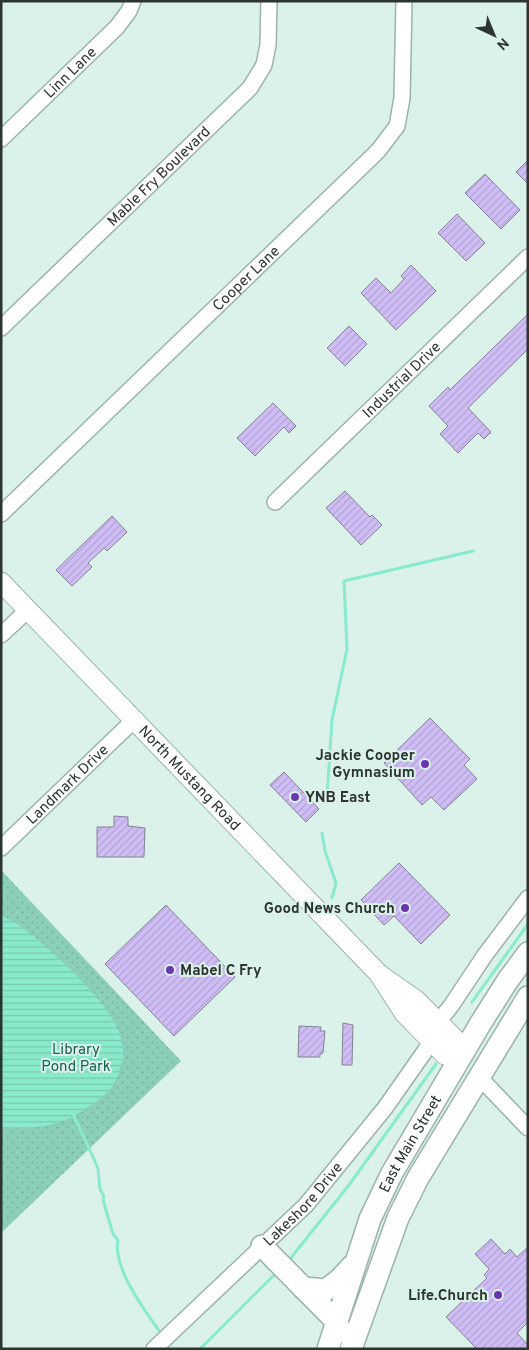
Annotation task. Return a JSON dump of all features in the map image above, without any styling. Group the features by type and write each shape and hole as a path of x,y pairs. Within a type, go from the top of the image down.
{"highway":[{"name":"East Main Street","path":"328,1349 370,1219 392,1173 459,1058 508,980 528,953"},
{"name":"East Main Street","path":"351,1349 398,1218 418,1178 478,1076 528,997"},
{"path":"459,1058 478,1076"},
{"path":"262,1246 336,1321 343,1337 344,1349"},
{"path":"304,1288 326,1290 340,1279 355,1262"},
{"path":"304,1288 319,1312 323,1328 324,1349"}],"main road":[{"name":"North Mustang Road","path":"1,582 379,974 416,1000 458,1042 459,1058 444,1055 404,1013 379,974"}],"street":[{"name":"Linn Lane","path":"1,139 117,27 129,11 133,1"},
{"name":"Mable Fry Boulevard","path":"1,328 250,88 264,65 268,45 269,1"},
{"name":"Cooper Lane","path":"1,514 378,151 397,126 402,98 404,1"},
{"name":"Industrial Drive","path":"275,502 528,258"},
{"path":"1,635 28,610"},
{"name":"Landmark Drive","path":"1,848 134,720"},
{"path":"438,1022 528,898"},
{"name":"Lakeshore Drive","path":"154,1349 312,1198 385,1108 432,1042"},
{"path":"478,1076 528,1128"}],"green space":[{"name":"Library Pond Park","path":"1,870 181,1061 1,1233"}],"shaded area":[{"path":"1,915 36,938 86,985 106,1009 120,1034 123,1061 116,1081 110,1089 83,1111 50,1125 27,1128 1,1127"}],"building":[{"path":"528,160 528,184 516,172"},
{"path":"485,174 520,210 501,229 465,193"},
{"path":"457,214 485,243 466,261 438,233"},
{"path":"411,265 436,291 396,330 361,293 376,278 391,293 404,279 401,276"},
{"path":"528,314 528,349 468,408 491,432 484,439 478,433 458,453 440,434 448,426 429,406 448,387 450,390"},
{"path":"349,326 367,344 345,366 327,348"},
{"path":"273,403 296,426 289,433 284,427 255,456 237,438"},
{"path":"345,491 370,517 372,515 382,525 361,545 326,508"},
{"path":"112,516 127,532 107,551 104,548 88,563 92,567 72,586 56,570"},
{"name":"Jackie Cooper Gymnasium","path":"430,718 470,759 464,765 477,779 444,810 431,797 422,805 384,763"},
{"name":"YNB East","path":"284,772 319,809 306,822 270,785"},
{"path":"114,816 128,817 128,826 145,828 144,857 97,857 97,827 114,827"},
{"name":"Good News Church","path":"399,863 450,915 421,944 394,916 384,925 361,900"},
{"name":"Mabel C Fry","path":"166,905 235,977 174,1036 105,964"},
{"path":"343,1023 353,1025 352,1065 342,1065"},
{"path":"299,1026 321,1027 320,1031 325,1031 323,1053 320,1054 320,1057 298,1057"},
{"name":"Life.Church","path":"491,1239 505,1254 510,1249 517,1257 528,1247 528,1322 517,1333 528,1345 528,1349 477,1349 446,1317 487,1278 484,1275 489,1269 475,1254"}],"waterway":[{"path":"327,797 332,720 347,649 344,581 473,551"},
{"path":"322,833 325,851 336,883 332,898"},
{"path":"472,1002 528,924"},
{"path":"290,1259 349,1185 436,1064"},
{"path":"73,1114 98,1169 100,1189 104,1197 103,1200 113,1234 118,1240 120,1264 125,1277 163,1336"},
{"path":"200,1349 275,1274"}],"place":[{"name":"Jackie Cooper Gymnasium","path":"425,764"},
{"name":"YNB East","path":"295,797"},
{"name":"Good News Church","path":"405,908"},
{"name":"Mabel C Fry","path":"170,970"},
{"name":"Life.Church","path":"498,1295"}]}
